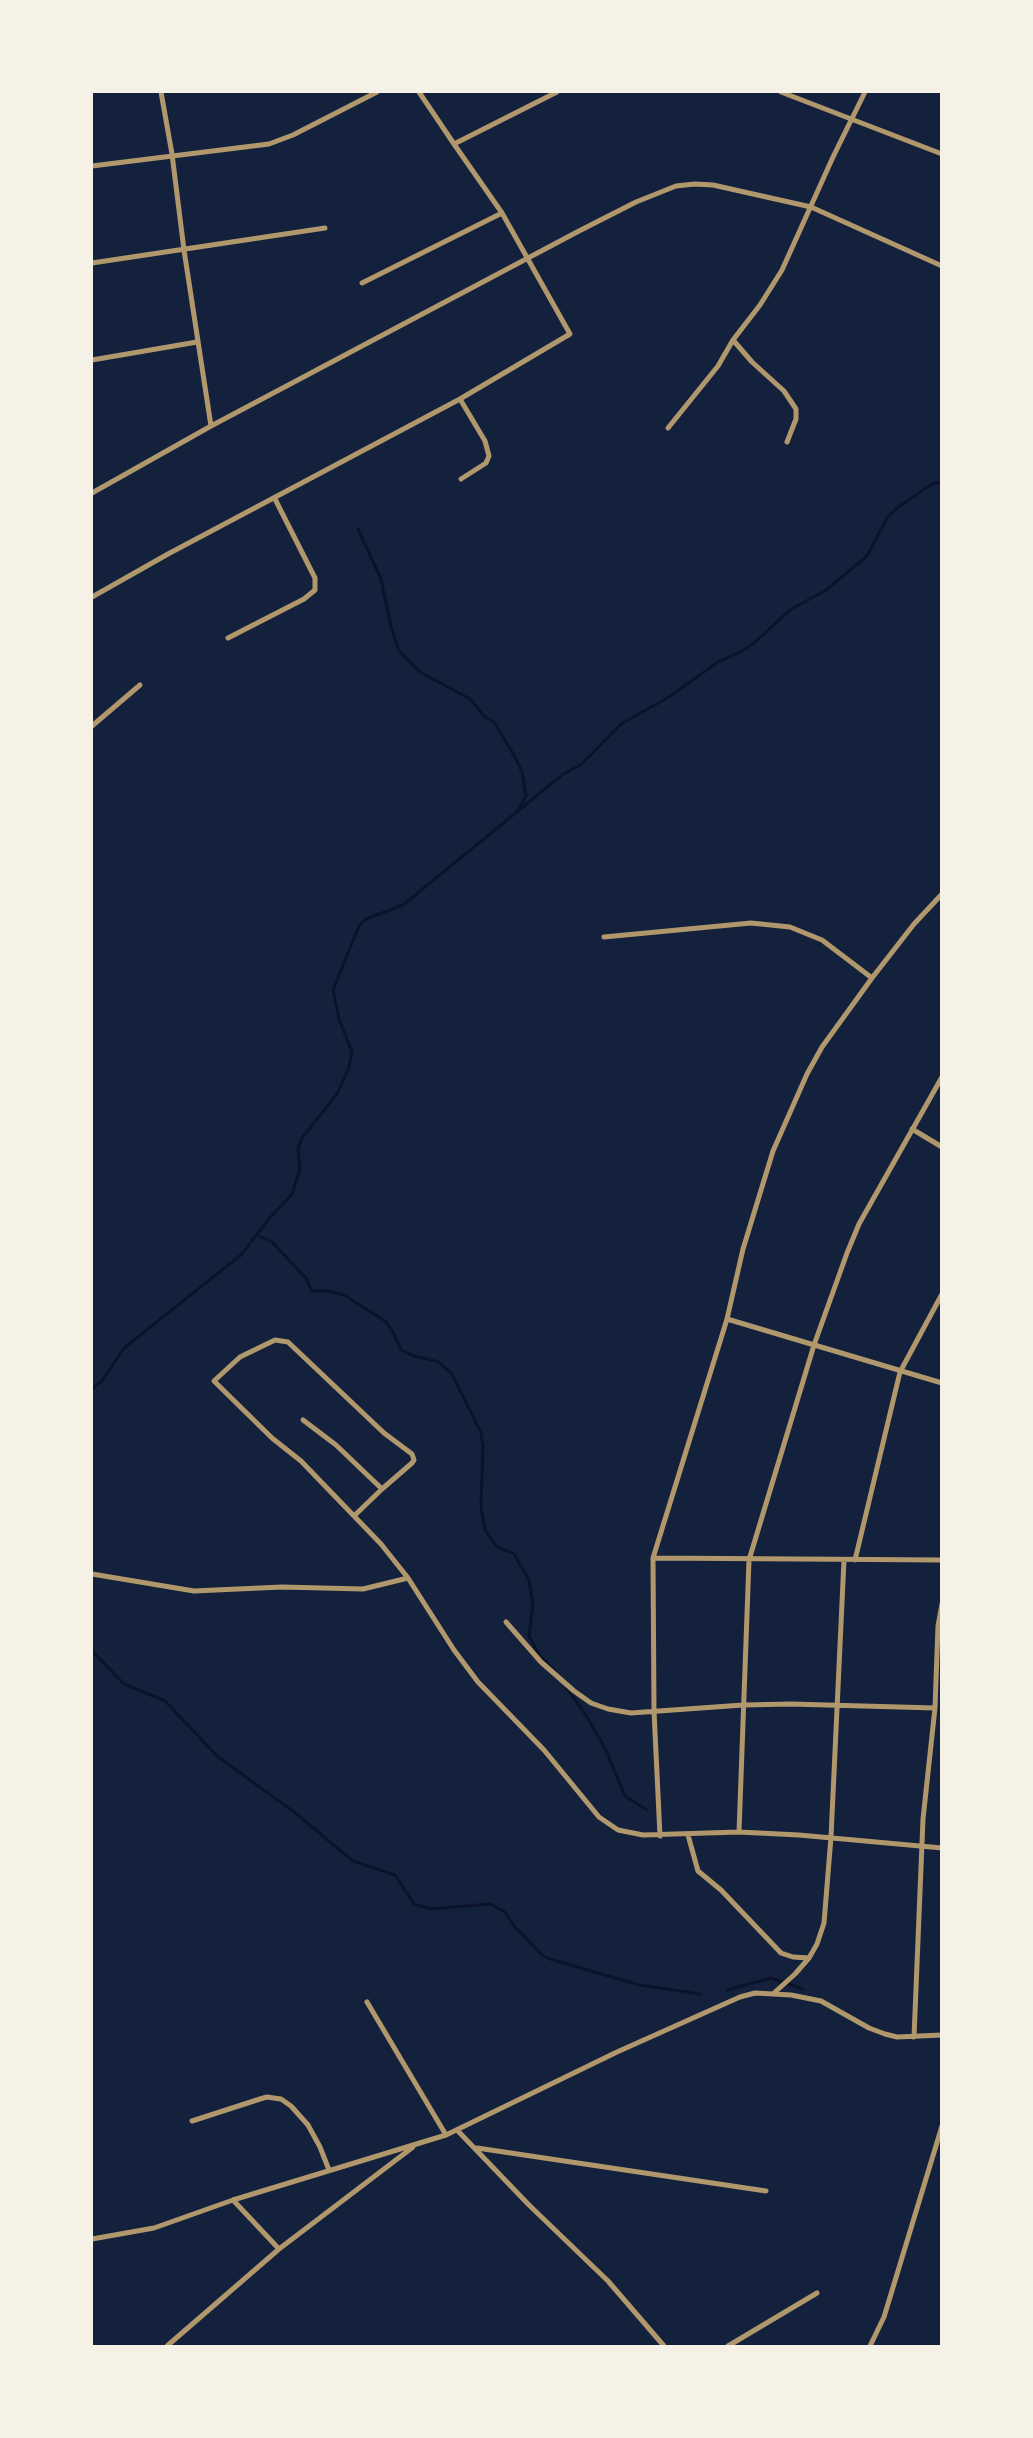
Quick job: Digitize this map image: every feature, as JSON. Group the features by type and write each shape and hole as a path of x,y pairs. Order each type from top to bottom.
{"street":[{"path":"161,92 211,426"},
{"path":"92,166 172,154 269,144 293,135 377,92"},
{"path":"92,597 168,554 460,399 570,334 502,213 419,92"},
{"path":"454,144 557,92"},
{"path":"781,92 942,154"},
{"path":"668,428 718,366 733,340 776,280 865,92"},
{"path":"92,492 211,426 527,259 636,202 676,186 695,184 731,188 811,207 942,266"},
{"path":"362,283 502,213"},
{"path":"92,263 325,228"},
{"path":"733,340 752,362 784,392 796,409 796,419 787,442"},
{"path":"92,360 197,342"},
{"path":"460,399 484,441 489,456 486,463 461,478"},
{"path":"228,638 315,590 315,578 275,499"},
{"path":"92,726 140,685"},
{"path":"660,1836 654,1711 653,1558 727,1319 743,1249 773,1150 790,1108 822,1047 872,978 941,895"},
{"path":"604,937 751,923 790,927 822,940 872,978"},
{"path":"739,1832 749,1560 814,1345 847,1253 859,1224 942,1077"},
{"path":"912,1129 942,1147"},
{"path":"855,1560 900,1372 942,1294"},
{"path":"727,1319 942,1383"},
{"path":"354,1516 412,1464 413,1457 384,1433 294,1347 275,1340 240,1357 214,1381 272,1438 301,1461 354,1516 381,1544 408,1578 454,1650 478,1682 544,1750 599,1816 618,1830 630,1834 660,1836 739,1832 831,1837 942,1848"},
{"path":"303,1420 336,1445 382,1489"},
{"path":"653,1558 942,1560"},
{"path":"774,1993 809,1958 817,1944 824,1923 831,1837 844,1560"},
{"path":"92,1574 194,1591 282,1587 363,1589 408,1578"},
{"path":"914,2037 921,1847 935,1708 938,1626 942,1604"},
{"path":"506,1622 541,1662 591,1703 609,1709 631,1713 743,1705 836,1704 935,1708"},
{"path":"688,1835 698,1871 721,1890 782,1953 793,1957 809,1958"},
{"path":"92,2239 154,2229 233,2200 446,2135 617,2052 740,1997 755,1993 774,1993 821,2001 869,2028 885,2034 914,2037 942,2036"},
{"path":"367,2002 446,2135"},
{"path":"192,2121 260,2099 273,2097 281,2099 291,2106 308,2125 329,2170"},
{"path":"870,2346 884,2317 942,2126"},
{"path":"457,2130 608,2282 664,2346"},
{"path":"167,2346 279,2249 416,2144"},
{"path":"476,2148 766,2191"},
{"path":"233,2200 279,2249"},
{"path":"728,2346 817,2294"}],"waterway":[{"path":"92,1389 102,1381 124,1348 241,1255 292,1194 300,1169 298,1148 302,1138 337,1094 349,1067 352,1052 339,1019 333,990 359,926 366,919 403,905 562,775 582,764 621,724 669,697 718,662 742,651 791,609 825,591 867,556 887,518 897,508 932,484 942,482"},
{"path":"358,529 381,579 391,627 399,651 420,672 470,699 485,717 494,722 515,757 522,772 526,796 517,811"},
{"path":"257,1235 272,1242 306,1278 312,1291 329,1291 344,1295 385,1321 401,1350 414,1356 439,1362 452,1374 481,1433 483,1446 481,1507 485,1530 496,1546 514,1554 529,1580 533,1604 529,1636 540,1656 556,1672"},
{"path":"92,1651 124,1684 165,1701 217,1756 294,1812 353,1861 395,1875 414,1904 431,1909 490,1904 505,1912 514,1926 542,1955 550,1959 639,1985 700,1994"},
{"path":"566,1687 605,1748 625,1796 647,1810"},
{"path":"727,1990 771,1978 803,1989"}]}
